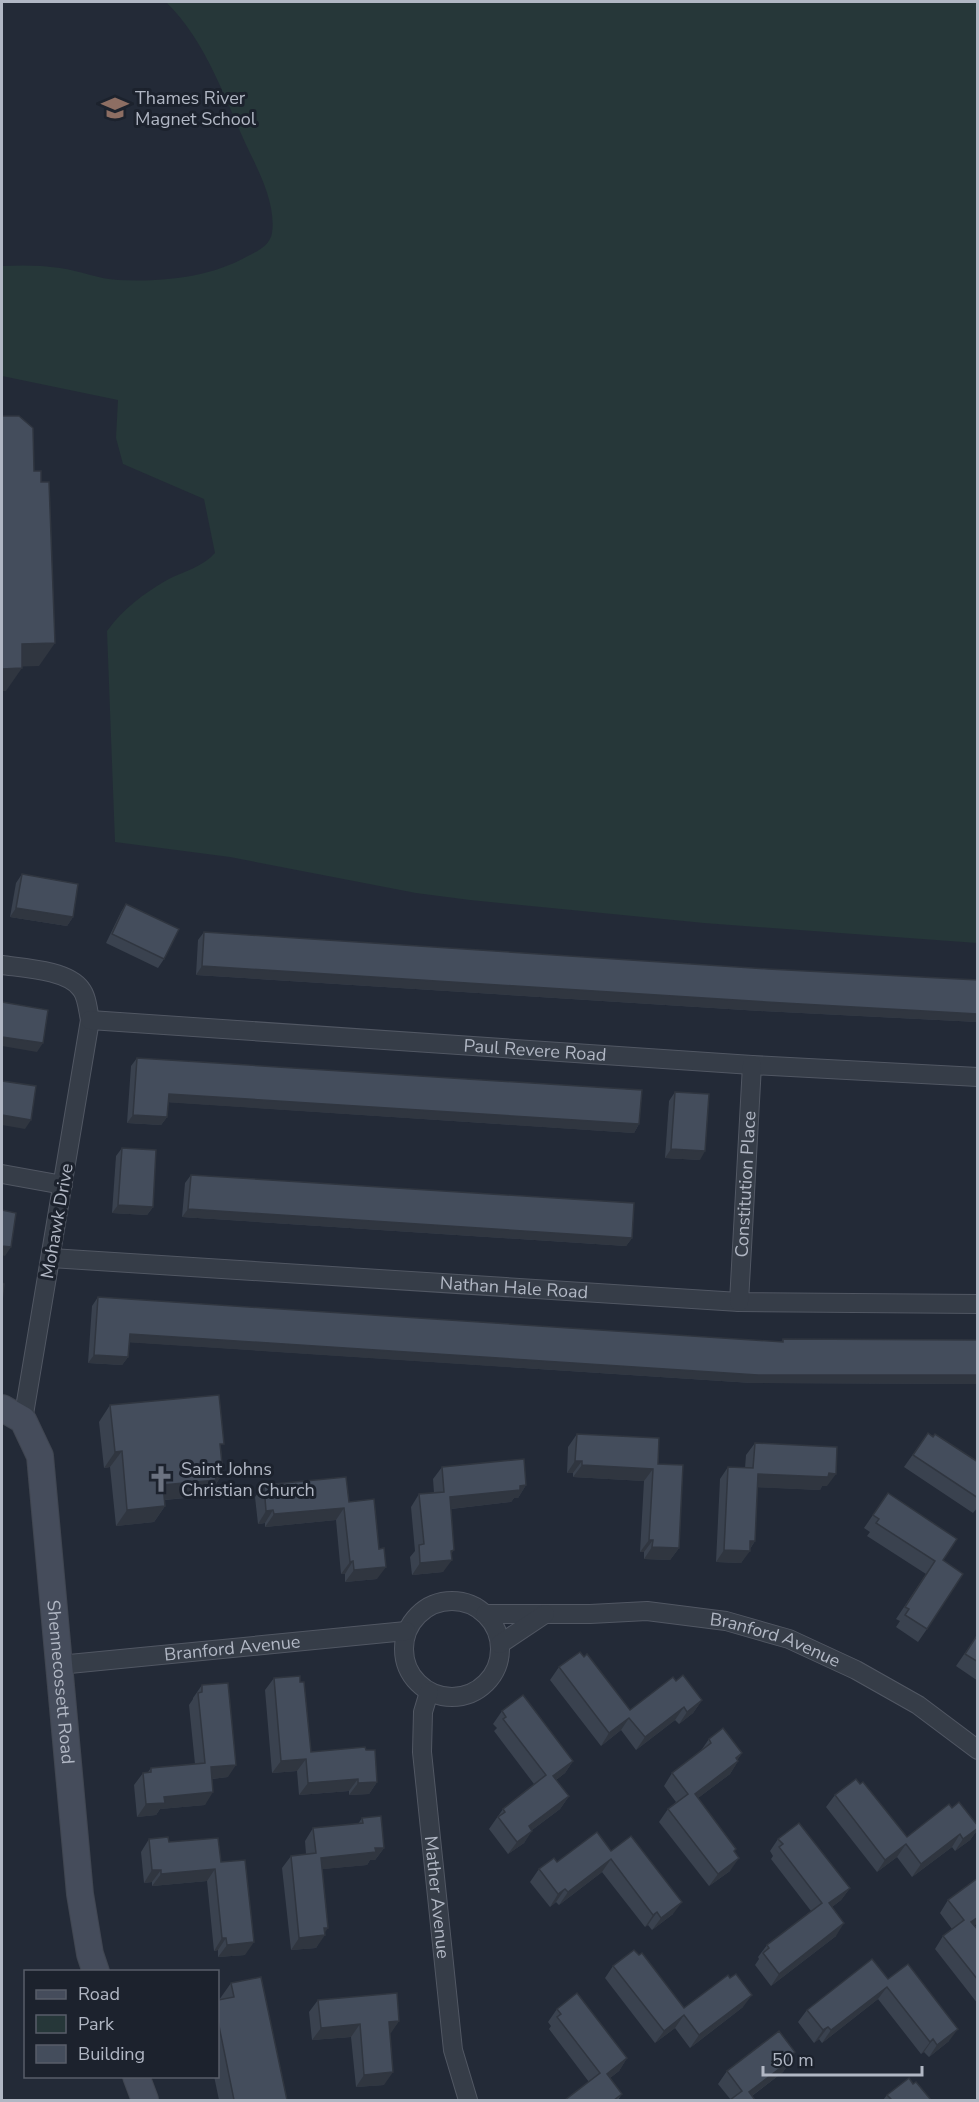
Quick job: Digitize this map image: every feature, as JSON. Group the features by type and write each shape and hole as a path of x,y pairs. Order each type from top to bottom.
{"street":[{"path":"2,964 69,979 82,989 90,1020"},
{"name":"Paul Revere Road","path":"90,1020 752,1065 978,1077"},
{"name":"Mohawk Drive","path":"12,1414 51,1258 90,1020"},
{"name":"Constitution Place","path":"740,1302 752,1065"},
{"path":"2,1174 63,1185"},
{"name":"Nathan Hale Road","path":"51,1258 740,1302 978,1304"},
{"name":"Shennecossett Road","path":"12,1414 40,1456 80,1894 90,1954 96,1970"},
{"path":"454,1601 470,1604 484,1614 492,1622 500,1644 499,1659 494,1673 484,1685 472,1693 458,1697 429,1692 416,1682 407,1668 403,1640 405,1630 423,1610 438,1603 454,1601"},
{"name":"Branford Avenue","path":"484,1614 590,1614 647,1611 726,1621 789,1639 856,1670 918,1705 978,1750"},
{"path":"500,1644 545,1614"},
{"name":"Branford Avenue","path":"59,1665 405,1630"},
{"name":"Mather Avenue","path":"429,1692 423,1712 422,1752 452,2039 468,2100"},
{"path":"137,2078 145,2100"}],"green space":[{"path":"166,2 977,2 977,943 704,923 470,900 416,893 230,857 115,842 107,631 127,608 142,596 167,580 199,565 215,553 204,499 123,464 116,438 118,400 2,376 2,266 53,267 118,280 167,279 216,270 258,251 271,238 272,212 263,180 204,53 193,35"}],"building":[{"path":"2,416 19,416 33,428 34,471 41,471 41,482 49,482 55,643 22,644 22,668 2,669"},
{"path":"22,874 78,884 73,917 16,908"},
{"path":"126,904 179,929 164,959 112,934"},
{"path":"204,932 768,969 978,980 978,1014 202,966"},
{"path":"2,1002 48,1010 43,1043 2,1037"},
{"path":"137,1058 642,1090 639,1124 169,1094 167,1117 133,1115"},
{"path":"2,1081 36,1086 31,1120 2,1115"},
{"path":"675,1092 709,1094 705,1151 671,1149"},
{"path":"122,1148 156,1150 153,1207 118,1205"},
{"path":"191,1175 634,1203 632,1238 188,1209"},
{"path":"2,1210 16,1213 11,1247 2,1246"},
{"path":"98,1297 783,1342 783,1339 978,1340 978,1375 758,1375 130,1334 128,1357 94,1355"},
{"name":"Saint Johns Christian Church","path":"219,1395 224,1444 220,1444 223,1473 215,1474 216,1480 163,1485 165,1506 127,1510 122,1451 115,1452 110,1405"},
{"path":"928,1433 933,1437 935,1434 978,1462 978,1498 913,1455"},
{"path":"577,1434 659,1438 658,1464 683,1465 679,1548 652,1547 653,1540 649,1540 653,1469 582,1465 582,1461 575,1461"},
{"path":"755,1443 837,1447 836,1474 829,1473 828,1477 758,1474 755,1541 750,1541 750,1551 724,1550 728,1467 753,1468"},
{"path":"524,1459 526,1485 520,1486 520,1490 450,1497 454,1550 451,1551 452,1560 420,1563 419,1545 424,1544 419,1494 444,1492 442,1467"},
{"path":"346,1477 349,1502 374,1499 379,1549 384,1548 386,1567 354,1570 353,1561 350,1562 344,1508 274,1514 273,1510 266,1511 264,1485"},
{"path":"888,1493 957,1539 943,1560 963,1574 927,1629 905,1615 909,1609 905,1607 935,1561 876,1523 879,1519 873,1515"},
{"path":"978,1634 978,1662 965,1654"},
{"path":"580,1652 584,1657 587,1654 630,1710 673,1677 676,1681 683,1675 702,1700 687,1712 684,1707 645,1737 629,1718 609,1733 559,1667"},
{"path":"300,1676 300,1682 304,1682 311,1752 365,1747 366,1750 375,1750 377,1782 358,1783 358,1779 308,1783 306,1759 281,1761 274,1678"},
{"path":"228,1683 236,1765 211,1767 213,1792 164,1797 165,1803 146,1804 143,1773 151,1772 151,1768 205,1763 198,1693 202,1692 202,1685"},
{"path":"523,1695 573,1761 553,1776 569,1796 529,1826 532,1831 517,1842 498,1817 505,1812 503,1809 546,1775 503,1719 506,1717 502,1711"},
{"path":"723,1728 742,1753 736,1758 738,1761 695,1794 736,1849 734,1851 739,1858 718,1874 668,1809 688,1794 672,1773 711,1743 709,1739"},
{"path":"856,1779 860,1784 863,1782 907,1837 949,1804 952,1808 959,1802 978,1828 963,1839 960,1834 921,1864 906,1844 885,1860 835,1795"},
{"path":"381,1816 384,1848 375,1848 376,1852 321,1858 328,1928 324,1928 325,1935 299,1938 291,1856 316,1853 313,1828 363,1823 362,1818"},
{"path":"799,1823 850,1888 829,1903 844,1923 779,1974 763,1953 769,1948 767,1945 822,1903 779,1847 783,1844 778,1839"},
{"path":"597,1832 611,1851 631,1836 682,1902 661,1918 657,1912 653,1915 611,1859 568,1892 565,1889 558,1894 539,1869 554,1858 557,1862"},
{"path":"168,1837 169,1842 218,1838 221,1862 245,1860 254,1942 227,1945 226,1938 222,1938 215,1869 161,1874 161,1870 152,1870 149,1839"},
{"path":"978,1878 978,1917 971,1922 978,1930 978,1980 943,1936 964,1920 948,1900"},
{"path":"634,1950 639,1955 642,1953 684,2008 728,1975 730,1978 736,1974 752,1995 699,2035 684,2015 664,2031 613,1966"},
{"path":"872,1959 888,1979 908,1964 958,2029 937,2045 933,2039 930,2042 887,1987 831,2030 828,2027 823,2030 807,2010"},
{"path":"261,1977 287,2100 234,2100 219,2026 219,2000 234,1997 231,1983"},
{"path":"397,1993 399,2021 389,2022 393,2072 364,2075 360,2024 321,2028 318,2000"},
{"path":"577,1993 627,2058 607,2074 622,2094 614,2100 565,2100 600,2073 557,2017 561,2014 557,2009"},
{"path":"779,2031 795,2052 790,2056 792,2059 749,2092 755,2100 730,2100 742,2091 727,2071"},
{"path":"909,2078 913,2084 916,2082 931,2100 892,2100 887,2095"}],"place":[{"name":"Thames River Magnet School","path":"115,108"},
{"name":"Saint Johns Christian Church","path":"161,1479"}]}
